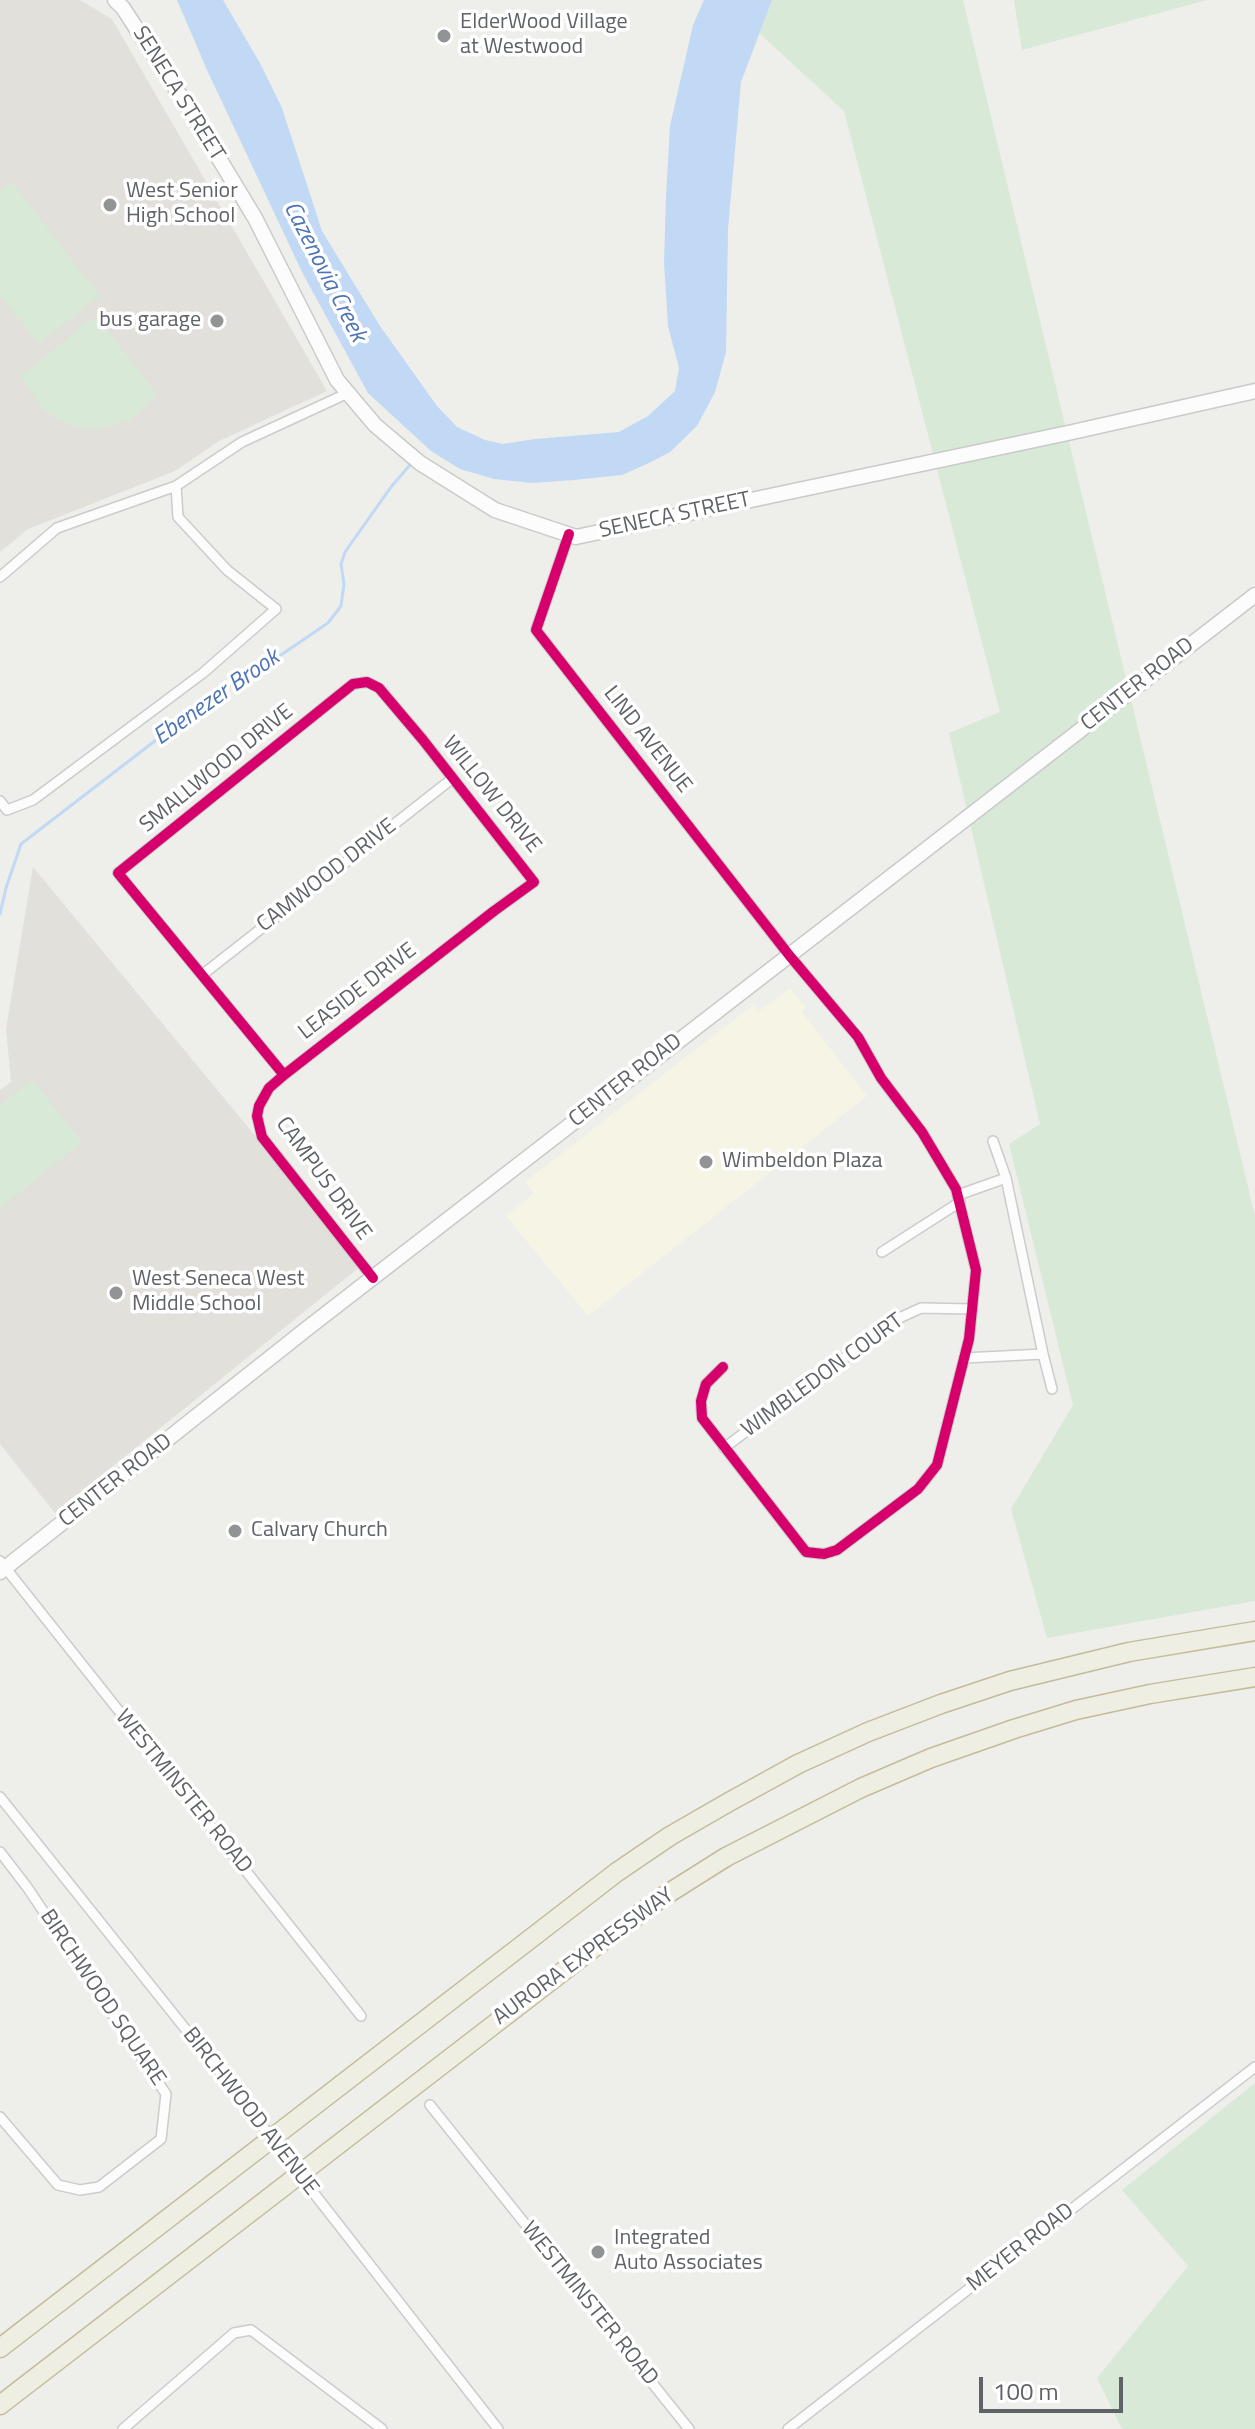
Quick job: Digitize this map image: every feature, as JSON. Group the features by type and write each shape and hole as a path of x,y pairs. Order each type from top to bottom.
{"highway":[{"name":"AURORA EXPRESSWAY","path":"0,2348 594,1889 670,1836 729,1802 798,1764 868,1732 1010,1681 1129,1652 1255,1631"},
{"name":"AURORA EXPRESSWAY","path":"0,2405 596,1946 661,1898 726,1857 861,1788 931,1758 1014,1729 1076,1710 1135,1697 1255,1677"},
{"path":"0,2416 40,2373"}],"main road":[{"name":"SENECA STREET","path":"115,0 189,109 255,218 337,380 375,425 420,463 495,510 576,537 1255,391"},
{"name":"CENTER ROAD","path":"2,1567 1168,661 1253,601"}],"street":[{"path":"0,577 57,528 176,486 242,442 348,393"},
{"path":"0,801 7,810 33,800 203,673 276,609 227,570 178,517 176,486"},
{"name":"LIND AVENUE","path":"569,534 536,630 789,955"},
{"name":"SMALLWOOD DRIVE","path":"202,975 118,873 353,684 373,684 384,695"},
{"name":"WILLOW DRIVE","path":"384,695 534,882 456,940"},
{"name":"CAMWOOD DRIVE","path":"202,975 453,778"},
{"name":"LEASIDE DRIVE","path":"284,1075 456,940"},
{"name":"WIMBLEDON COURT","path":"723,1367 706,1384 701,1401 702,1418 806,1552 824,1554 837,1550 918,1489 937,1465 964,1358 972,1309 976,1270 959,1198 922,1132 881,1078 858,1037 789,955"},
{"path":"202,975 284,1075"},
{"name":"CAMPUS DRIVE","path":"284,1075 269,1088 259,1106 257,1116 262,1137 373,1278"},
{"path":"993,1141 1006,1178 1052,1389"},
{"path":"882,1252 959,1198 1006,1178"},
{"name":"WIMBLEDON COURT","path":"724,1448 895,1320 921,1308 972,1309"},
{"path":"964,1358 1043,1354"},
{"name":"WESTMINSTER ROAD","path":"2,1567 361,2016"},
{"name":"BIRCHWOOD AVENUE","path":"0,1797 247,2106 498,2429"},
{"name":"BIRCHWOOD SQUARE","path":"0,1852 27,1887 166,2094 161,2139 99,2187 80,2190 58,2185 0,2117"},
{"name":"MEYER ROAD","path":"788,2429 1255,2067"},
{"name":"WESTMINSTER ROAD","path":"430,2105 689,2429"},
{"path":"123,2429 234,2333 251,2330 382,2429"}],"shaded area":[{"name":"West Senior High School","path":"0,0 80,0 112,19 327,391 219,441 175,471 28,529 0,552"},
{"path":"33,867 362,1265 55,1513 0,1444 0,1090 11,1082 6,1029"},
{"path":"790,988 806,1007 802,1012 867,1096 588,1316 506,1216 534,1193 525,1182 753,1005 759,1011"}],"green space":[{"path":"772,0 963,0 1255,1216 1255,1601 1047,1638 1011,1509 1073,1405 1009,1144 1040,1124 949,733 1000,712 844,111 759,33"},
{"path":"1014,0 1207,0 1022,50"},
{"path":"12,182 100,296 38,344 0,295 0,191"},
{"path":"91,319 100,321 157,394 131,420 97,429 81,428 60,421 41,408 21,376"},
{"path":"32,1079 82,1142 0,1208 0,1105"},
{"path":"1255,2083 1255,2429 1122,2429 1097,2378 1188,2266 1122,2190"}],"water":[{"name":"Cazenovia Creek","path":"177,0 223,0 282,108 322,231 380,326 437,406 457,427 485,440 503,444 619,432 648,416 675,391 679,368 668,326 664,263 666,196 670,126 693,25 704,0 772,0 741,82 728,229 726,352 715,392 697,426 670,452 622,475 574,480 532,483 494,479 460,469 431,451 368,393 303,274"}],"waterway":[{"name":"Ebenezer Brook","path":"0,914 21,844 221,690 247,678 328,623 341,606 344,584 341,564 345,552 410,465"}],"cycle path":[{"path":"569,534 536,630 789,955 858,1037 881,1078 922,1132 956,1189 976,1270 969,1339 937,1465 918,1489 837,1550 824,1554 806,1552 702,1418 701,1401 706,1384 723,1367"},
{"path":"284,1075 118,873 353,684 367,682 379,688 423,740 534,882 284,1075 269,1088 259,1106 257,1116 262,1137 373,1278"}],"place":[{"name":"ElderWood Village at Westwood","path":"444,36"},
{"name":"West Senior High School","path":"110,205"},
{"name":"bus garage","path":"217,321"},
{"name":"Wimbeldon Plaza","path":"706,1162"},
{"name":"West Seneca West Middle School","path":"116,1293"},
{"name":"Calvary Church","path":"235,1531"},
{"name":"Integrated Auto Associates","path":"598,2252"}]}
